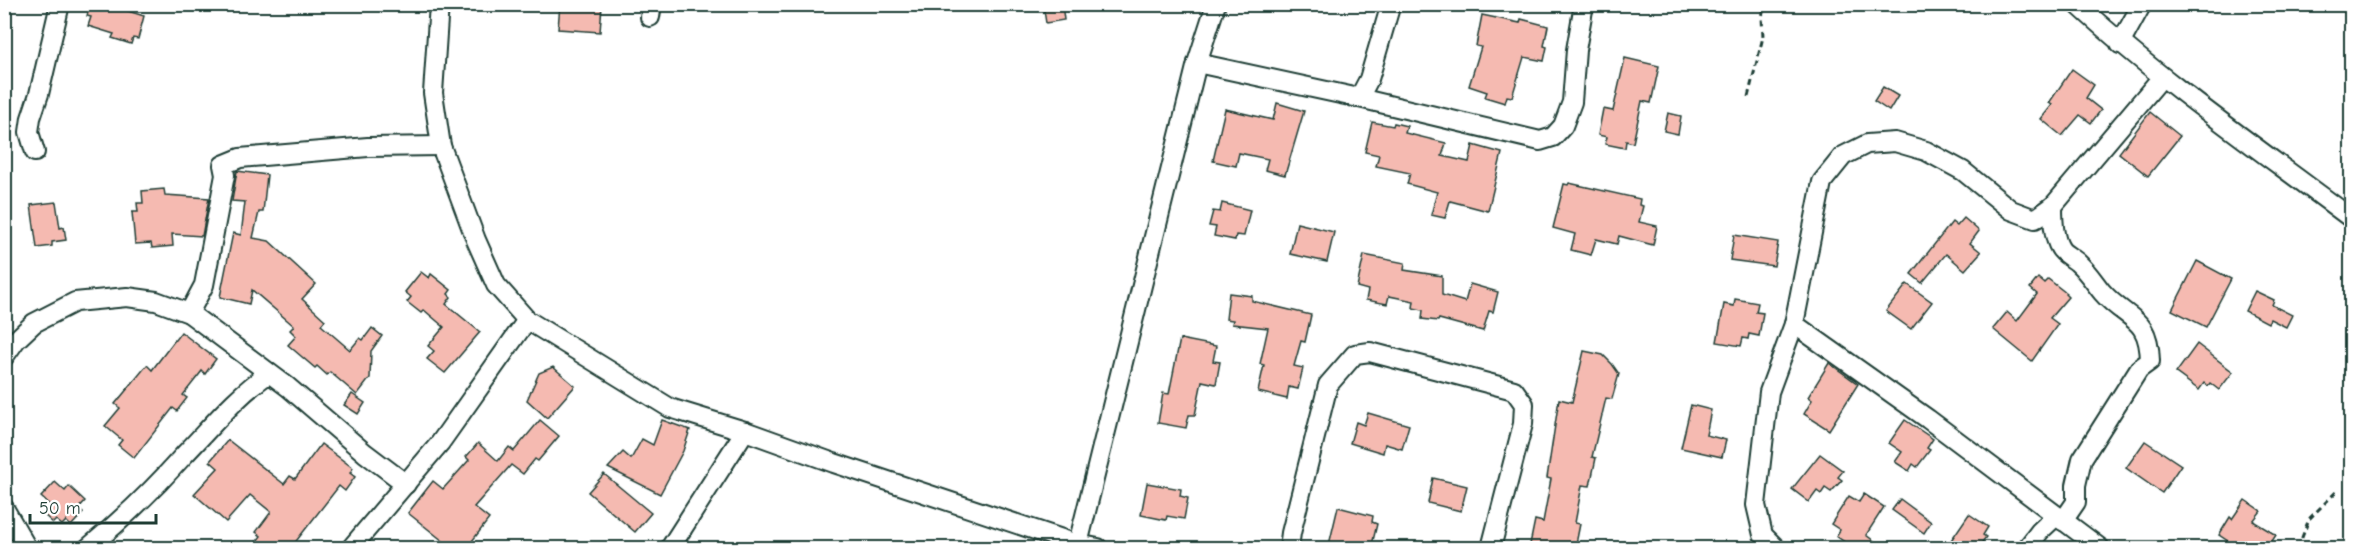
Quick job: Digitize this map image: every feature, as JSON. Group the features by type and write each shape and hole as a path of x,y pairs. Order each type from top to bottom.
{"street":[{"path":"35,152 29,132 31,118 39,94 60,4"},
{"path":"439,4 433,93 441,146 476,240 496,285 527,320 670,408 745,431 1077,546 1098,549"},
{"path":"1077,546 1197,63 1216,4"},
{"path":"1359,98 1369,80 1391,4"},
{"path":"1197,63 1540,141 1553,136 1563,126 1572,102 1576,50 1584,4"},
{"path":"2077,4 2120,44 2162,77 2352,219"},
{"path":"2120,44 2142,4"},
{"path":"1776,549 1763,535 1756,505 1769,392 1794,324 1822,182 1843,156 1867,144 1894,142 1926,151 1963,171 2011,210 2035,219 2053,206 2162,77"},
{"path":"189,313 204,285 225,175 223,165 240,158 368,147 441,146"},
{"path":"2027,549 2040,531 2060,518 2076,502 2076,485 2082,459 2139,369 2150,361 2145,331 2136,320 2103,293 2079,264 2060,248 2053,225 2053,206"},
{"path":"4,357 16,340 34,323 75,302 127,297 156,301 189,313 288,387 365,453 406,484"},
{"path":"351,549 440,443 527,320"},
{"path":"1794,324 1928,420 2100,549"},
{"path":"1289,549 1328,385 1355,354 1370,352 1514,390 1524,404 1523,424 1491,549"},
{"path":"88,549 114,527 169,472 241,394 268,374"},
{"path":"670,549 745,431"},
{"path":"4,508 27,549"}],"path":[{"path":"1748,97 1763,37 1762,17 1765,4"},
{"path":"2298,549 2309,519 2337,491"}],"building":[{"path":"90,4 127,4 125,10 144,16 138,39 133,38 131,44 112,38 114,34 88,26 91,17 87,16"},
{"path":"560,4 602,5 600,32 558,29"},
{"path":"1043,4 1062,4 1064,20 1046,23"},
{"path":"1482,15 1520,23 1521,19 1548,26 1544,61 1524,57 1512,97 1507,96 1505,103 1485,97 1487,92 1469,86 1481,47 1476,46"},
{"path":"1625,58 1659,66 1651,103 1642,101 1633,143 1626,141 1625,148 1605,144 1607,137 1598,135 1603,109 1613,111"},
{"path":"2072,69 2094,85 2086,98 2101,110 2091,123 2080,115 2062,136 2041,119 2052,105 2049,103"},
{"path":"1883,87 1898,96 1889,111 1874,101"},
{"path":"1277,103 1304,111 1285,175 1265,170 1268,159 1239,153 1236,166 1213,161 1225,109 1273,120"},
{"path":"2150,112 2180,136 2148,176 2119,153"},
{"path":"1668,113 1681,116 1678,134 1664,131"},
{"path":"1372,122 1407,126 1405,133 1446,143 1442,156 1469,162 1473,145 1502,153 1488,211 1450,201 1445,218 1431,215 1437,192 1407,184 1410,173 1376,166 1379,155 1365,152"},
{"path":"237,171 267,175 263,212 259,212 253,238 269,241 316,284 302,299 325,320 321,325 350,350 360,338 363,340 372,328 382,336 371,351 370,378 357,395 330,372 327,375 317,366 315,368 288,345 296,336 290,330 294,326 252,290 249,304 220,297 233,233 241,235 245,202 232,201"},
{"path":"1569,183 1640,199 1639,205 1643,206 1639,222 1657,226 1653,245 1619,236 1617,244 1596,239 1591,255 1571,250 1575,234 1553,228 1564,184"},
{"path":"164,189 165,195 209,198 202,236 172,234 173,246 152,248 151,243 135,244 132,212 138,212 137,203 143,203 142,191"},
{"path":"56,202 60,228 64,227 66,240 52,242 52,246 37,248 31,205"},
{"path":"1222,203 1250,210 1244,236 1236,235 1235,240 1214,236 1216,227 1209,226 1213,211 1220,212"},
{"path":"1964,218 1979,231 1970,243 1981,252 1965,270 1946,254 1922,283 1911,274 1952,222 1957,226"},
{"path":"1297,223 1334,232 1327,262 1290,254"},
{"path":"1734,235 1778,242 1774,266 1730,260"},
{"path":"1364,255 1405,263 1404,270 1442,276 1442,295 1465,302 1470,284 1498,292 1493,312 1489,311 1483,331 1439,319 1438,321 1422,319 1423,310 1413,308 1414,301 1389,296 1387,304 1366,300 1368,290 1357,287"},
{"path":"2197,261 2231,279 2206,327 2172,310"},
{"path":"421,272 429,278 431,274 451,290 448,294 451,297 446,304 480,332 445,373 427,359 434,351 428,346 444,327 424,310 421,313 407,302 411,297 405,292"},
{"path":"2038,278 2044,283 2048,279 2068,297 2050,318 2058,324 2032,361 1993,329 2007,312 2017,321 2037,294 2030,288"},
{"path":"1907,284 1932,302 1911,329 1886,311"},
{"path":"2255,291 2274,300 2272,305 2292,315 2286,327 2270,319 2268,323 2245,311"},
{"path":"1229,293 1252,296 1252,301 1311,315 1305,342 1301,341 1294,366 1303,368 1298,389 1289,387 1287,399 1258,392 1264,365 1260,364 1268,328 1232,324 1233,320 1226,319"},
{"path":"1735,299 1758,303 1756,312 1763,313 1759,336 1749,334 1748,339 1743,338 1741,346 1717,342 1724,304 1734,306"},
{"path":"181,332 216,359 205,374 202,371 183,395 187,398 177,411 173,408 134,458 118,445 122,440 105,426 120,408 115,404 147,365 152,370"},
{"path":"1180,339 1216,346 1213,361 1220,362 1216,384 1202,381 1195,415 1189,415 1186,428 1158,423 1163,393 1169,394"},
{"path":"2197,344 2233,372 2219,390 2210,383 2208,386 2204,383 2199,390 2176,373"},
{"path":"1584,351 1603,355 1619,374 1612,399 1606,398 1592,457 1596,458 1590,486 1582,485 1575,523 1580,524 1575,549 1529,549 1535,520 1543,522 1551,479 1547,478 1559,399 1572,402"},
{"path":"1829,363 1858,384 1829,430 1804,414 1812,400 1808,397"},
{"path":"553,367 575,386 547,418 527,400 539,373"},
{"path":"352,394 365,403 358,414 344,405"},
{"path":"1691,405 1711,410 1706,435 1726,440 1722,457 1681,448"},
{"path":"1368,413 1409,425 1402,449 1385,444 1383,453 1350,443 1356,422 1364,425"},
{"path":"540,420 559,436 538,461 535,459 523,474 511,465 474,507 489,519 466,549 453,549 408,513 433,481 443,489 469,460 466,457 478,443 498,461 509,447 514,451"},
{"path":"662,420 690,430 683,451 660,494 608,468 623,452 631,459 642,439 653,445"},
{"path":"1905,420 1933,439 1927,448 1930,450 1917,467 1913,464 1909,471 1895,462 1902,452 1889,443"},
{"path":"228,440 284,484 290,476 295,479 321,444 353,468 350,473 355,477 345,491 339,486 290,549 251,549 261,536 256,532 271,512 250,495 226,522 194,494 218,468 210,461"},
{"path":"2145,441 2181,465 2162,493 2126,468"},
{"path":"1820,454 1843,471 1838,477 1842,480 1831,492 1825,488 1821,494 1817,491 1809,502 1792,489"},
{"path":"604,474 651,513 635,532 588,492"},
{"path":"1433,478 1467,486 1461,511 1428,503"},
{"path":"55,482 65,491 69,486 85,501 78,509 83,513 71,526 66,521 62,525 56,520 53,523 43,514 51,506 41,497"},
{"path":"1147,483 1181,489 1180,496 1188,498 1184,519 1167,516 1166,520 1141,515"},
{"path":"1864,494 1884,507 1866,535 1885,549 1855,549 1836,536 1840,530 1831,524 1849,496 1859,502"},
{"path":"1900,499 1931,522 1924,533 1892,510"},
{"path":"2245,500 2261,511 2253,521 2276,535 2267,549 2240,549 2219,535 2230,517 2232,519"},
{"path":"1338,507 1373,516 1372,522 1377,524 1371,549 1328,549"},
{"path":"1969,514 1988,527 1983,535 1986,537 1977,549 1945,549"}]}
